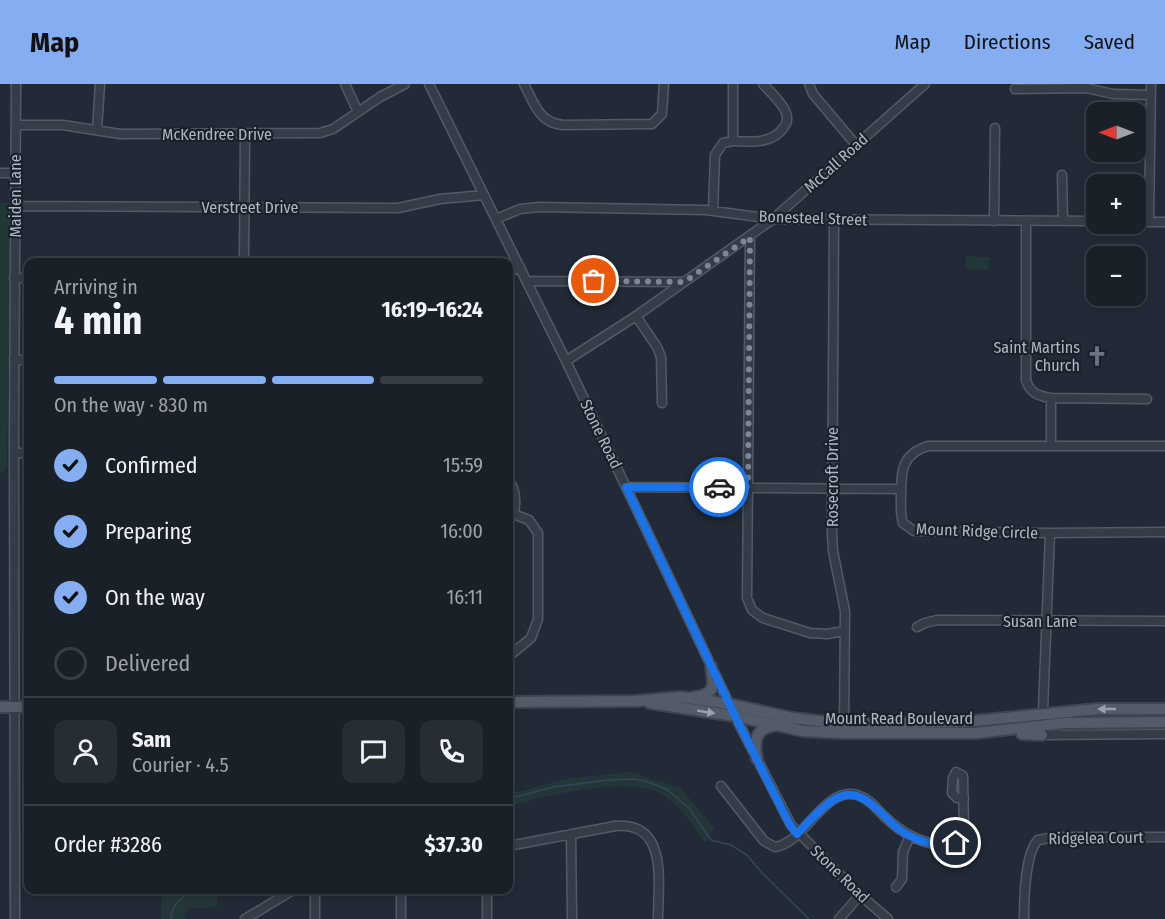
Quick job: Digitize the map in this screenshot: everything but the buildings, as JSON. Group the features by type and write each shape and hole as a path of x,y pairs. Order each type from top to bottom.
{"main road":[{"path":"688,698 706,695 712,690 711,666"},
{"name":"Mount Read Boulevard","path":"513,702 635,701 688,698 729,704 844,728 976,734 1042,730 1121,721 1165,722"},
{"name":"Mount Read Boulevard","path":"635,701 735,716 803,731 963,722 1098,709 1165,709"},
{"path":"0,707 24,706"},
{"path":"757,759 755,745 759,733 765,727 779,726"}],"street":[{"name":"Maiden Lane","path":"15,919 16,84"},
{"path":"97,130 100,84"},
{"path":"345,84 358,112"},
{"name":"McKendree Drive","path":"16,125 63,125 120,134 320,133 333,129 380,97 405,84"},
{"name":"Stone Road","path":"429,84 527,280 729,704 790,825 860,895 888,919"},
{"path":"524,84 538,113 547,121 563,125 647,125 656,122 662,114 664,84"},
{"path":"733,84 733,141"},
{"path":"713,211 717,150 723,143 766,140 786,125 785,111 763,84"},
{"path":"809,84 813,94 856,145"},
{"name":"McCall Road","path":"566,361 636,316 750,237 925,84"},
{"path":"1151,84 1149,222 1165,222"},
{"path":"1015,89 1086,88 1113,94 1151,95"},
{"path":"994,221 995,128"},
{"path":"244,258 245,135"},
{"path":"0,173 15,173"},
{"path":"1062,174 1063,221"},
{"name":"Verstreet Drive","path":"15,206 398,208 440,199 484,195"},
{"name":"Bonesteel Street","path":"496,219 520,209 539,207 713,211 773,219 1086,221"},
{"name":"Rosecroft Drive","path":"834,220 833,551 843,601 844,728"},
{"path":"1026,221 1026,380 1028,388 1041,397 1051,398 1147,399"},
{"path":"750,237 747,598 752,610 763,618 810,633 827,634 844,631"},
{"path":"513,270 520,267"},
{"path":"15,278 24,278"},
{"path":"527,280 684,282"},
{"path":"636,316 661,357 662,403"},
{"path":"14,360 24,360"},
{"path":"1051,398 1051,445"},
{"name":"Mount Ridge Circle","path":"1165,446 928,446 913,453 905,463 902,470 901,489 901,519 906,527 914,531 1165,532"},
{"path":"14,453 24,453"},
{"path":"626,487 901,489"},
{"path":"513,514 529,520 538,533 538,619 531,638 513,653"},
{"path":"1042,730 1050,533"},
{"name":"Susan Lane","path":"917,627 938,620 1165,621"},
{"name":"Mount Read Boulevard","path":"1042,730 1165,734"},
{"path":"721,786 770,846 780,846 797,834 831,802 840,796 850,794 864,798 910,836 940,845 952,844 960,841 964,833 964,798"},
{"path":"513,845 621,825 636,828 645,834 656,853 658,919"},
{"path":"571,834 572,919"},
{"path":"896,888 902,879 903,852 910,836"},
{"name":"Ridgelea Court","path":"1024,919 1031,851 1038,840 1048,837 1165,837"},
{"path":"245,919 286,894"},
{"path":"315,894 315,919"},
{"path":"401,894 401,919"},
{"path":"487,894 487,919"},
{"path":"839,919 860,895"}],"shaded area":[{"path":"0,203 11,203 7,468 2,473 0,473"},
{"path":"966,256 989,257 988,270 965,269"},
{"path":"630,772 681,788 714,828 706,844 679,808 667,798 652,790 633,787 590,788 513,805 513,792 565,779"},
{"path":"162,894 219,894 217,907 188,908 185,919 161,919"}],"waterway":[{"path":"513,798 553,787 609,780 634,779 668,790 689,808 711,840 731,845 747,855 809,919"},
{"path":"171,919 175,906 187,894"}],"way so far":[{"path":"594,281 684,282 750,237 748,487 719,487"}],"place":[{"name":"Saint Martins Church","path":"1097,356"}],"route":[{"path":"719,487 626,487 735,716 790,825 797,834 835,799 855,794 869,802 910,836 932,844 956,843"}]}
